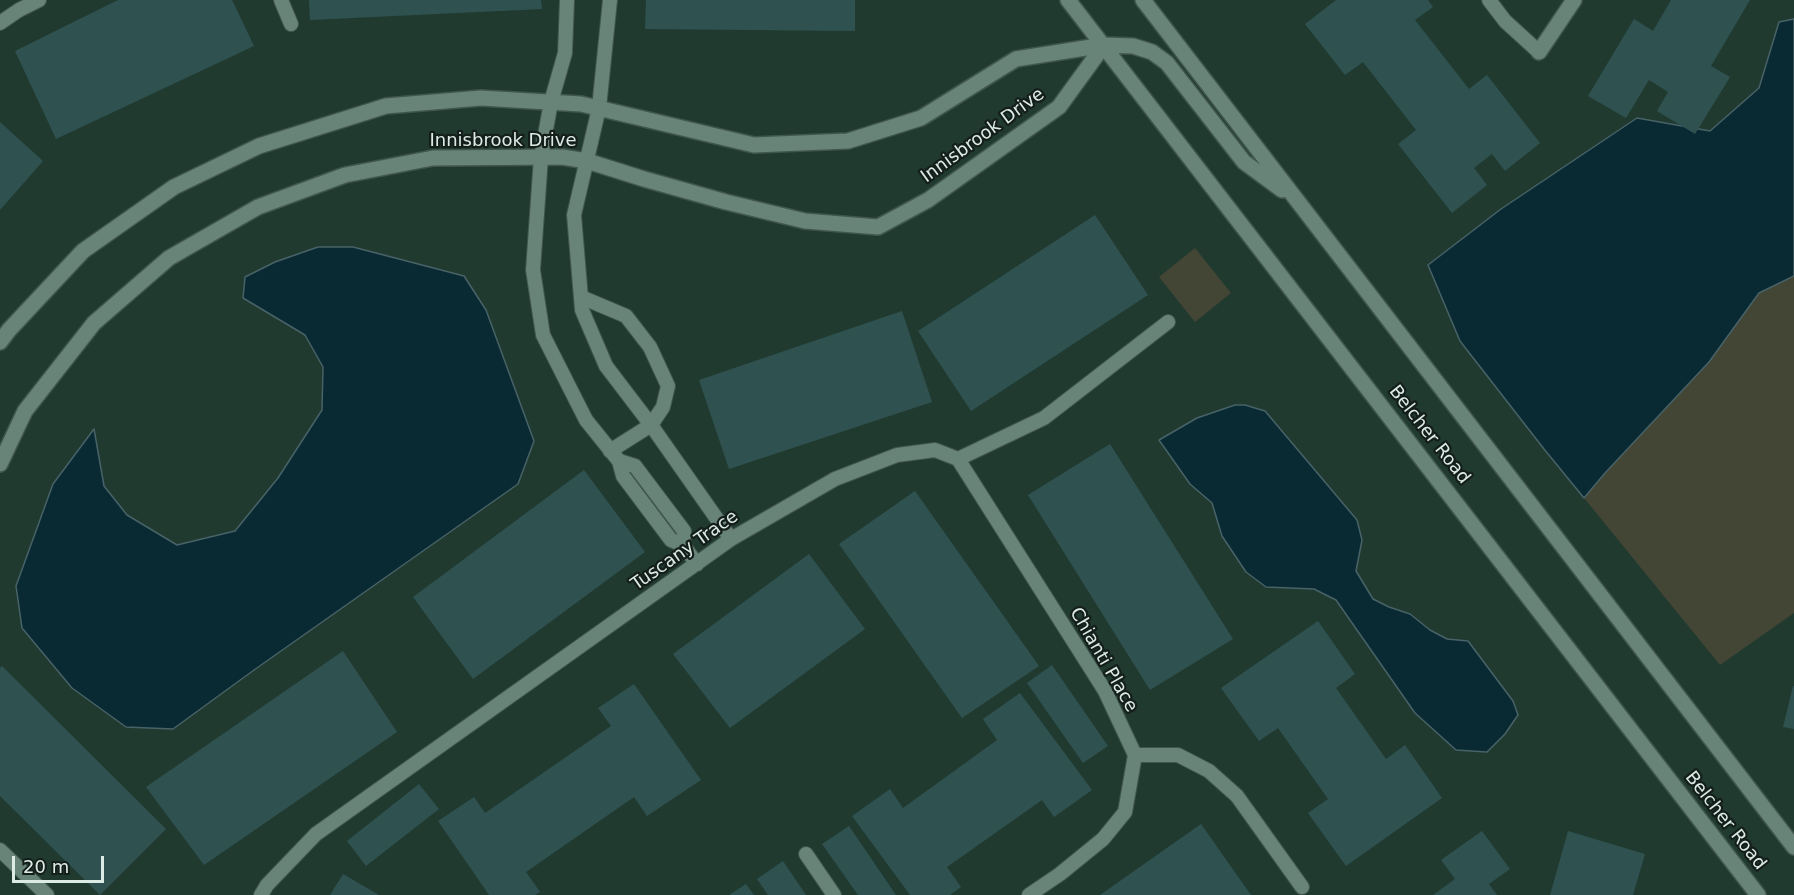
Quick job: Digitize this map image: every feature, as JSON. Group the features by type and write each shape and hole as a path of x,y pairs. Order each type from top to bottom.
{"street":[{"name":"Belcher Road","path":"1068,0 1758,895"},
{"path":"1539,52 1574,0"},
{"name":"Belcher Road","path":"1142,1 1794,847"},
{"name":"Innisbrook Drive","path":"0,342 83,251 174,187 259,146 387,106 481,98 581,104 754,145 848,141 921,118 1016,59 1104,45"},
{"name":"Innisbrook Drive","path":"0,464 25,411 94,323 169,258 258,207 345,175 433,158 562,157 587,161 726,202 805,221 878,227 928,200 1059,107 1104,45"},
{"path":"1104,45 1133,46 1152,52 1167,63 1244,162 1295,198"}],"lane":[{"path":"0,23 39,0"},
{"path":"281,0 291,24"},
{"path":"567,0 565,53 551,102 541,158 533,270 543,335 586,420 615,456 622,476 671,540 683,545 697,564"},
{"path":"610,0 600,108 574,216 582,310 606,366 651,425 731,539"},
{"path":"1489,0 1505,21 1539,52"},
{"path":"581,297 626,316 650,347 668,386 663,407 651,425 615,456"},
{"path":"958,459 1044,418 1168,322"},
{"name":"Tuscany Trace","path":"261,895 267,885 316,834 731,539 835,479 897,455 935,450 958,459"},
{"name":"Chianti Place","path":"958,459 1105,691 1135,755"},
{"path":"1029,895 1060,874 1103,839 1125,812 1135,755 1178,755 1209,771 1237,796 1302,887"},
{"path":"0,850 47,895"},
{"path":"806,854 834,895"}],"green space":[{"path":"1195,248 1231,293 1195,322 1159,277"},
{"path":"1794,276 1794,613 1720,665 1584,498 1709,362 1759,293"}],"water":[{"path":"1794,19 1794,276 1759,293 1709,362 1584,498 1460,341 1428,265 1501,209 1637,118 1710,131 1759,88 1779,22"},
{"path":"318,247 353,247 464,276 486,310 534,441 518,484 173,729 126,727 72,688 22,628 16,586 53,484 94,429 104,486 127,515 177,545 235,531 278,478 322,410 323,367 305,335 243,298 245,277 275,262"},
{"path":"1235,405 1245,405 1265,411 1357,520 1362,540 1356,571 1373,599 1410,614 1430,630 1447,639 1468,641 1513,701 1518,715 1505,734 1487,752 1456,750 1415,713 1336,600 1314,589 1266,587 1246,572 1222,536 1212,503 1190,484 1159,440 1197,418"}],"building":[{"path":"118,0 232,0 254,46 56,139 15,51"},
{"path":"309,0 541,0 542,9 310,20"},
{"path":"646,0 855,0 855,31 645,29"},
{"path":"1336,0 1428,0 1433,7 1415,20 1469,89 1487,75 1540,143 1505,171 1492,154 1474,168 1487,185 1452,213 1398,144 1416,130 1363,62 1345,75 1305,24"},
{"path":"1671,0 1750,0 1711,66 1730,77 1695,134 1657,111 1668,92 1649,80 1626,118 1588,96 1634,19 1653,31"},
{"path":"0,122 43,161 0,210"},
{"path":"1095,215 1148,295 971,411 918,331"},
{"path":"902,311 932,402 729,469 699,380"},
{"path":"1110,444 1233,639 1150,690 1028,495"},
{"path":"584,470 645,552 473,679 413,597"},
{"path":"915,491 1039,666 962,718 839,544"},
{"path":"809,554 865,629 730,728 673,654"},
{"path":"1318,621 1355,674 1336,688 1386,759 1405,745 1442,798 1346,866 1308,813 1328,799 1278,728 1259,741 1221,688"},
{"path":"343,651 397,732 204,865 146,787"},
{"path":"1052,665 1108,746 1083,763 1027,683"},
{"path":"2,666 166,829 100,895 0,796 0,668"},
{"path":"634,684 701,780 647,816 634,797 526,872 540,892 535,895 489,895 438,821 474,797 485,813 611,726 598,708"},
{"path":"1794,686 1794,729 1783,727"},
{"path":"1020,693 1092,790 1054,817 1042,800 947,867 961,887 950,895 910,895 852,816 890,789 903,808 997,740 983,719"},
{"path":"419,784 439,809 366,866 347,841"},
{"path":"1201,824 1251,895 1100,895"},
{"path":"849,826 896,895 858,895 822,844"},
{"path":"1482,831 1510,869 1489,884 1497,895 1433,895 1455,879 1441,860"},
{"path":"1568,831 1645,854 1633,895 1550,895"},
{"path":"783,861 806,895 768,895 757,879"},
{"path":"343,874 379,895 330,895"},
{"path":"746,884 754,895 729,895"}]}
